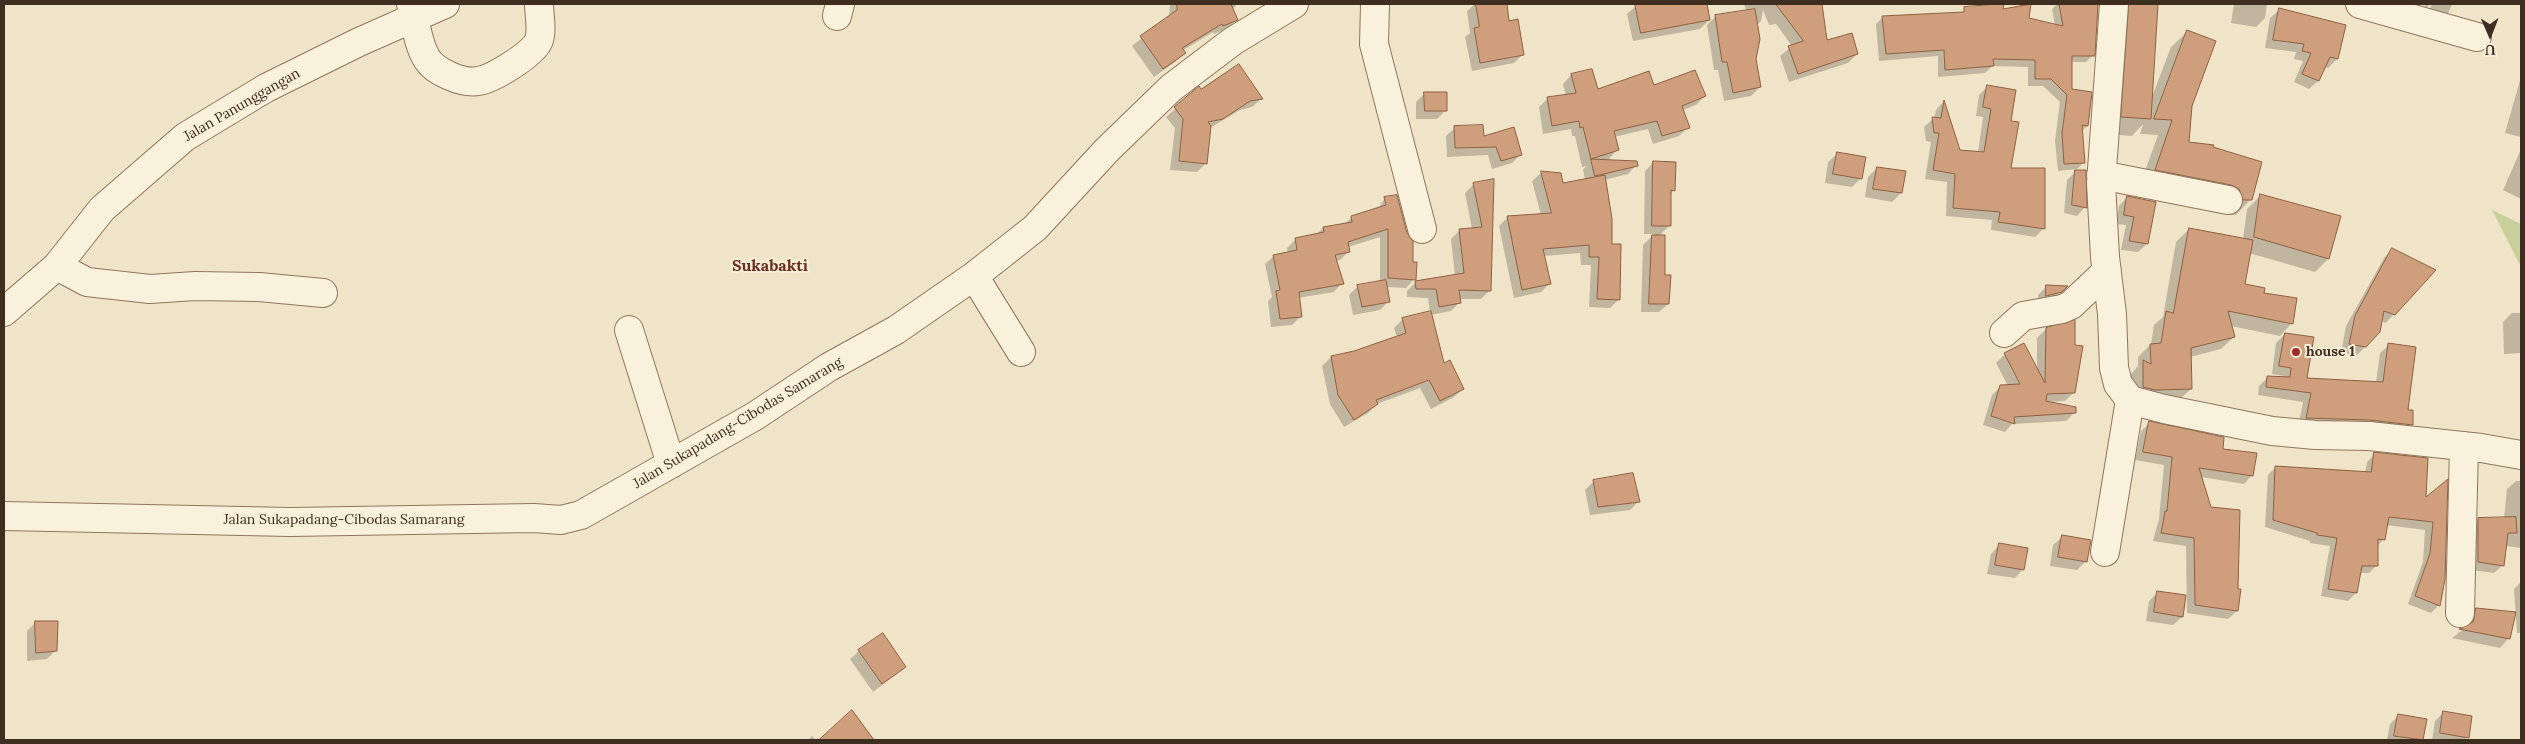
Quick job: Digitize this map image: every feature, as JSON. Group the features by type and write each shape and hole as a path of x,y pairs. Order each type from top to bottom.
{"street":[{"name":"Jalan Panunggangan","path":"4,312 57,266 102,209 184,137 266,88 413,10 445,4"},
{"path":"413,10 420,45 431,64 461,80 477,82 492,76 531,52 540,40 539,4"},
{"name":"Jalan Sukapadang-Cibodas Samarang","path":"4,516 290,522 534,518 561,520 581,515 755,416 829,367 896,330 974,276 1035,228 1107,150 1171,88 1233,41 1260,13 1294,4"},
{"path":"1376,4 1374,44 1422,229"},
{"path":"2114,4 2101,175 2107,270 2112,314 2114,368 2118,384 2130,400 2164,409 2272,431 2315,435 2369,436 2521,454"},
{"path":"2360,4 2477,37"},
{"path":"2101,175 2228,200"},
{"path":"57,266 87,282 150,289 196,286 259,287 323,293"},
{"path":"2004,333 2023,316 2062,309 2071,305 2107,270"},
{"path":"974,276 1021,352"},
{"path":"630,330 671,464"},
{"path":"2105,552 2130,400"},
{"path":"2460,613 2464,446"}],"green space":[{"path":"2492,210 2521,224 2521,267"}],"building":[{"path":"1177,4 1231,4 1238,20 1223,26 1222,24 1182,48 1186,53 1163,69 1140,36 1177,10"},
{"path":"1476,4 1507,4 1509,21 1518,19 1524,55 1480,63 1474,28 1479,27"},
{"path":"1635,4 1707,4 1710,20 1641,33"},
{"path":"1776,4 1822,4 1827,40 1852,33 1858,54 1798,74 1788,46 1803,41"},
{"path":"2004,4 2003,9 2031,4 2029,18 2063,26 2059,4 2098,4 2095,56 2072,56 2072,89 2092,92 2088,126 2082,125 2085,163 2064,164 2062,133 2067,95 2051,79 2035,79 2035,60 1993,59 1994,66 1945,70 1944,50 1886,54 1882,16 1964,12 1964,7"},
{"path":"2129,4 2158,4 2151,119 2121,117"},
{"path":"2279,8 2346,25 2338,59 2330,57 2319,81 2302,74 2311,53 2302,51 2304,44 2273,40"},
{"path":"1755,9 1760,39 1756,59 1761,87 1733,93 1727,62 1722,62 1715,15"},
{"path":"2187,30 2216,41 2192,106 2189,142 2214,145 2213,147 2262,162 2252,200 2243,200 2239,189 2231,185 2155,170 2172,120 2154,119"},
{"path":"1239,64 1263,99 1250,101 1223,119 1208,122 1211,126 1207,164 1179,161 1183,119 1174,107 1199,86 1201,89"},
{"path":"1592,69 1598,89 1649,71 1654,85 1695,70 1706,96 1682,106 1690,128 1662,136 1657,121 1614,131 1619,150 1591,159 1583,127 1580,128 1579,121 1552,126 1547,97 1576,93 1571,74"},
{"path":"1987,85 2016,90 2011,121 2019,122 2011,168 2045,168 2045,229 1998,222 2000,212 1953,208 1955,174 1933,170 1939,133 1934,133 1932,117 1941,118 1944,100 1960,150 1984,152 1991,109 1983,107"},
{"path":"1424,92 1447,92 1447,111 1425,111"},
{"path":"1483,125 1484,136 1514,127 1522,155 1501,161 1496,147 1455,148 1454,126"},
{"path":"1837,152 1866,157 1862,179 1833,174"},
{"path":"1591,159 1637,161 1638,166 1595,176"},
{"path":"1653,161 1676,162 1675,191 1671,190 1671,226 1652,226"},
{"path":"1877,167 1906,171 1902,193 1873,189"},
{"path":"2075,170 2086,170 2087,208 2072,205"},
{"path":"1541,171 1561,173 1563,183 1605,175 1612,219 1612,244 1621,244 1620,300 1597,299 1599,257 1589,257 1589,245 1543,249 1551,284 1522,290 1507,216 1551,213"},
{"path":"1494,179 1491,291 1459,290 1461,303 1439,307 1436,289 1416,289 1415,281 1464,273 1459,229 1482,227 1473,183"},
{"path":"2260,194 2341,216 2329,259 2254,237"},
{"path":"1397,195 1407,233 1413,241 1413,262 1417,262 1416,280 1388,278 1388,229 1348,242 1350,252 1335,255 1344,284 1299,292 1302,317 1280,319 1276,291 1280,290 1273,255 1297,250 1295,238 1324,232 1323,227 1352,222 1351,216 1386,205 1384,197"},
{"path":"2127,196 2156,202 2148,244 2129,241 2134,217 2124,215"},
{"path":"2189,228 2253,240 2245,284 2265,288 2264,293 2297,298 2293,324 2228,311 2235,337 2191,348 2192,389 2155,390 2143,387 2143,360 2151,364 2150,344 2161,343 2166,311 2173,313"},
{"path":"1652,235 1665,235 1665,275 1671,275 1669,304 1649,304"},
{"path":"2392,248 2436,270 2395,315 2384,311 2380,332 2366,347 2349,344 2355,316"},
{"path":"1386,280 1390,302 1362,307 1357,285"},
{"path":"2046,285 2068,286 2062,292 2046,296"},
{"path":"1431,311 1444,363 1450,360 1464,389 1440,401 1429,380 1376,400 1378,404 1354,420 1338,395 1331,356 1354,351 1406,333 1402,318"},
{"path":"2075,320 2075,345 2083,346 2075,393 2047,394 2046,401 2076,407 2076,413 2014,417 2015,424 1991,416 2000,385 2020,384 2004,353 2024,343 2045,383 2046,328"},
{"path":"2285,333 2314,337 2307,378 2383,382 2388,343 2416,347 2408,410 2413,410 2413,425 2369,420 2306,418 2311,393 2266,387 2267,376 2290,377 2291,368 2279,366"},
{"path":"2149,421 2224,437 2223,449 2257,453 2253,476 2199,468 2211,507 2240,510 2238,589 2241,589 2238,611 2195,605 2194,538 2161,533 2165,511 2167,511 2172,457 2143,452"},
{"path":"2374,452 2428,458 2426,497 2448,479 2445,579 2440,606 2415,596 2430,553 2433,522 2389,517 2385,540 2378,539 2378,566 2362,566 2357,593 2328,589 2337,538 2317,535 2317,533 2273,520 2275,466 2371,472"},
{"path":"1633,473 1640,502 1598,507 1593,480"},
{"path":"2516,517 2517,533 2508,533 2504,566 2478,562 2478,518"},
{"path":"2062,535 2091,540 2087,562 2058,557"},
{"path":"1999,543 2028,548 2024,570 1995,565"},
{"path":"2157,591 2186,595 2183,617 2154,612"},
{"path":"2476,608 2516,612 2510,639 2459,629 2473,622"},
{"path":"35,621 58,621 57,651 36,653"},
{"path":"883,633 906,667 882,684 858,650"},
{"path":"852,710 874,740 819,740"},
{"path":"2443,711 2472,716 2469,738 2440,733"},
{"path":"2398,714 2427,719 2423,740 2394,736"}],"place":[{"name":"house 1","path":"2296,352"}],"district":[{"name":"Sukabakti","path":"770,266"}]}
